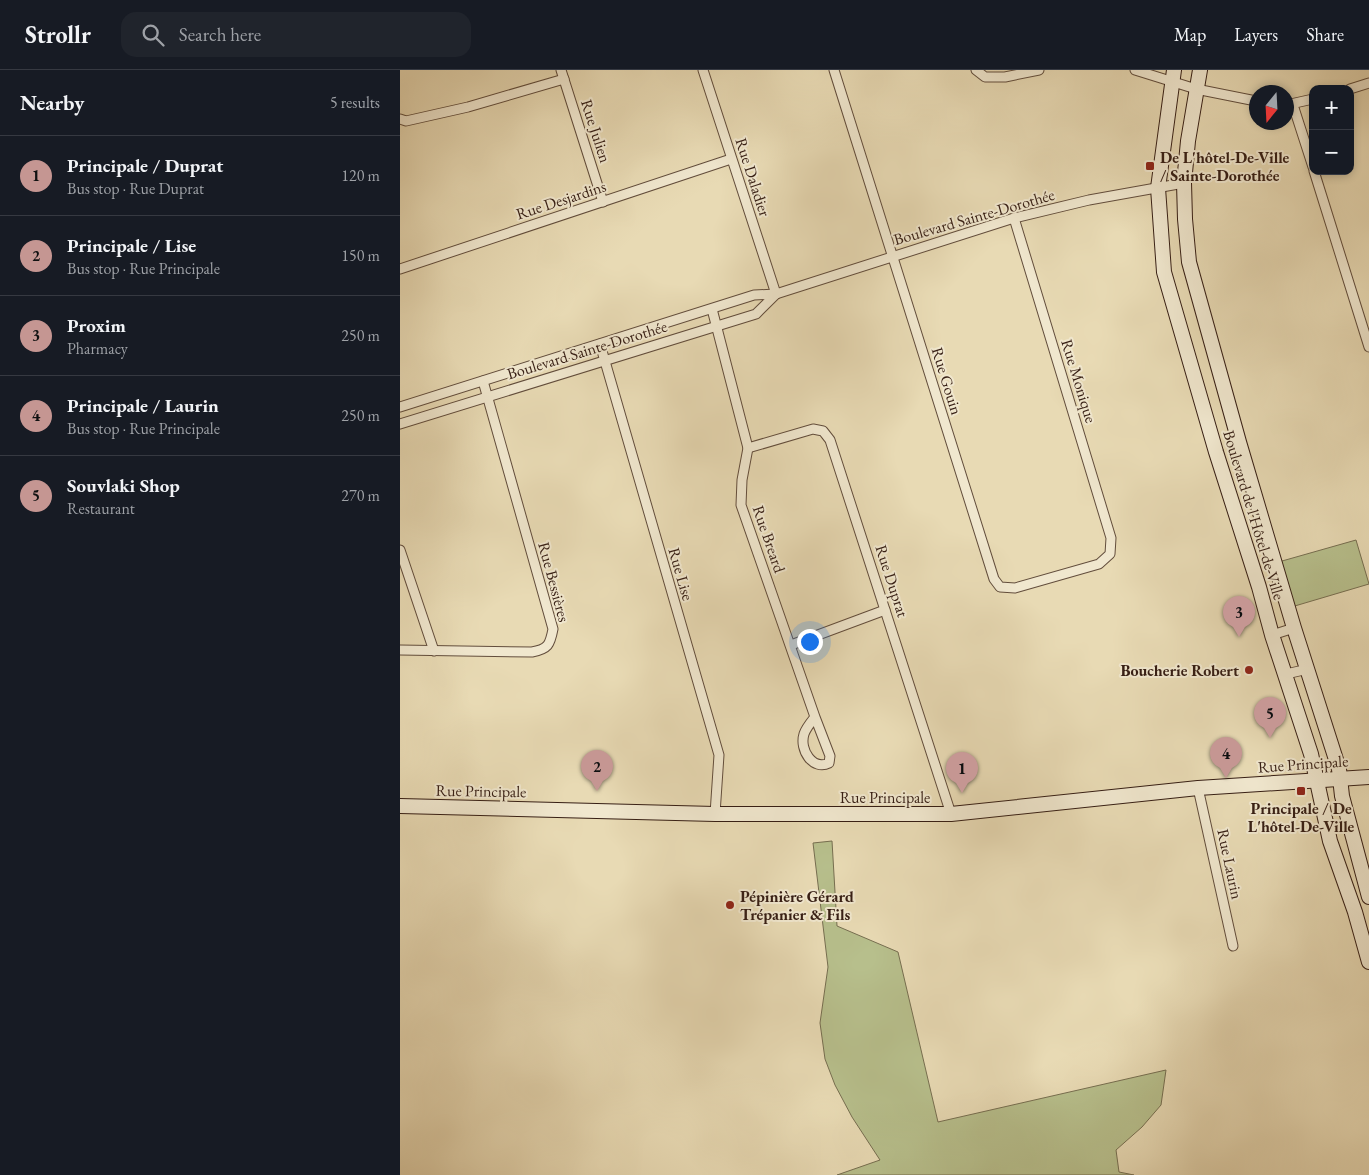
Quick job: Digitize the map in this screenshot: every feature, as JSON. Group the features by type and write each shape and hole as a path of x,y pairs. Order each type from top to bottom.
{"street":[{"name":"Rue Julien","path":"561,70 603,202"},
{"name":"Rue Daladier","path":"703,70 776,294"},
{"name":"Rue Gouin","path":"834,70 994,579 1000,587 1015,588 1099,564 1110,554"},
{"path":"976,70 985,77 1005,77 1039,70"},
{"path":"1135,70 1172,75 1196,89 1249,100"},
{"name":"Boulevard de l'Hôtel-de-Ville","path":"1200,70 1188,141 1184,183 1189,262 1239,442 1294,628 1339,769 1342,796 1369,897"},
{"name":"Boulevard de l'Hôtel-de-Ville","path":"1172,75 1158,188 1164,272 1197,388 1318,780 1330,841 1355,912 1369,962"},
{"path":"400,120 406,121 468,107 564,80"},
{"path":"1354,88 1369,83"},
{"path":"1294,104 1309,100"},
{"path":"1294,116 1309,156"},
{"name":"Rue Desjardins","path":"400,270 731,159"},
{"path":"1315,175 1369,347"},
{"name":"Boulevard Sainte-Dorothée","path":"400,407 754,295 776,294 1014,218 1089,200 1184,183"},
{"name":"Rue Monique","path":"1014,218 1111,538 1110,554"},
{"name":"Boulevard Sainte-Dorothée","path":"400,424 756,314 776,294"},
{"name":"Rue Breard","path":"712,308 748,448 742,480 741,505 830,756 829,763 824,766 815,765 808,757 803,743 804,734 815,717"},
{"name":"Rue Lise","path":"600,344 719,755 715,814"},
{"name":"Rue Bessières","path":"400,650 532,652 542,650 551,643 553,629 483,381"},
{"name":"Rue Duprat","path":"748,448 813,429 823,431 830,440 951,814"},
{"path":"400,550 434,651"},
{"path":"791,645 885,610"},
{"path":"1272,635 1294,628"},
{"path":"1286,674 1308,670"},
{"name":"Rue Principale","path":"400,806 715,814 951,814 1198,788 1369,778"},
{"name":"Rue Laurin","path":"1198,788 1233,946"}],"green space":[{"path":"1356,540 1369,584 1288,608 1275,563"},
{"path":"832,841 837,926 898,952 938,1122 1166,1070 1161,1105 1142,1127 1116,1150 1119,1172 1134,1175 837,1175 880,1160 852,1117 835,1085 825,1059 820,1023 828,967 813,843"}],"place":[{"name":"De L'hôtel-De-Ville / Sainte-Dorothée","path":"1150,166"},
{"name":"Proxim","path":"1239,637"},
{"name":"Boucherie Robert","path":"1249,670"},
{"name":"Souvlaki Shop","path":"1270,738"},
{"name":"Principale / Laurin","path":"1226,778"},
{"name":"Principale / Lise","path":"597,791"},
{"name":"Principale / De L'hôtel-De-Ville","path":"1301,791"},
{"name":"Principale / Duprat","path":"962,793"},
{"name":"Pépinière Gérard Trépanier & Fils","path":"730,905"}]}
